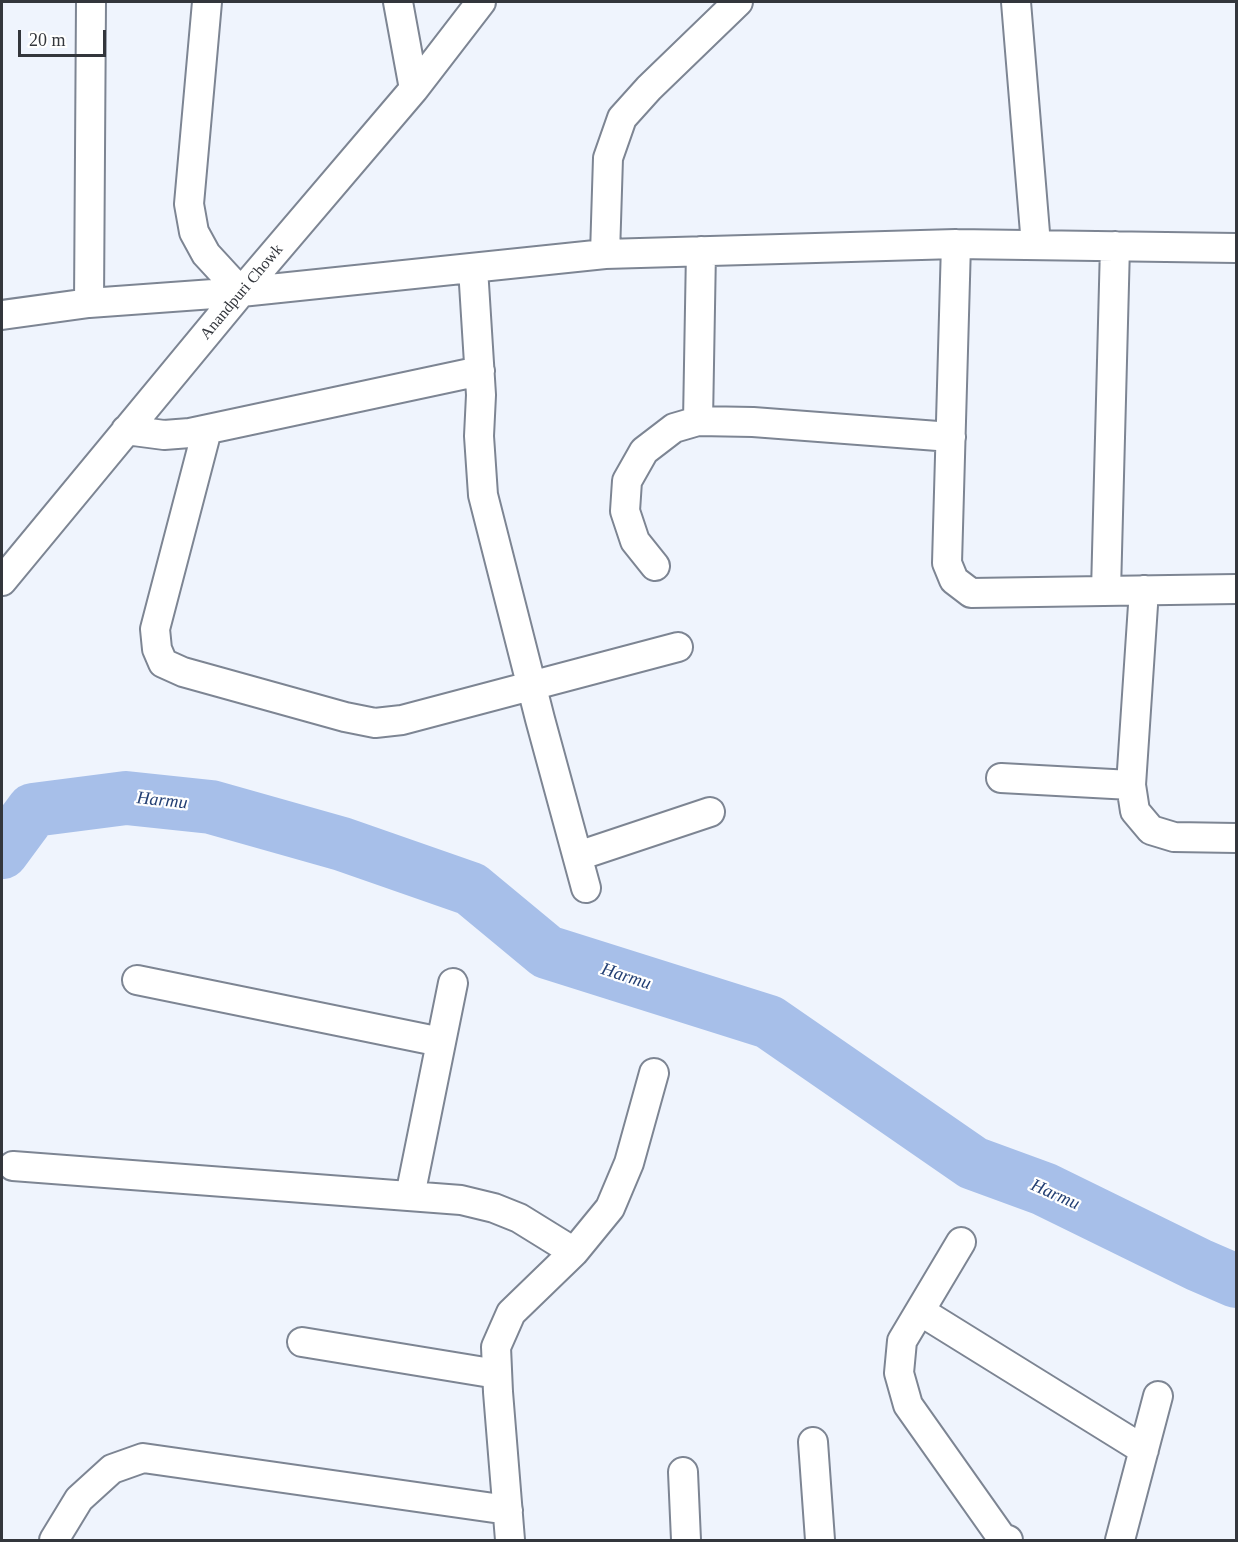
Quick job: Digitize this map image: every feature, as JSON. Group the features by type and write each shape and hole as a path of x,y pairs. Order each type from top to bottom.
{"street":[{"path":"89,303 91,2"},
{"path":"207,2 189,204 194,232 206,254 241,292"},
{"path":"399,2 414,89"},
{"name":"Anandpuri Chowk","path":"2,581 241,292 414,89 481,2"},
{"path":"605,254 608,158 622,118 649,88 738,2"},
{"path":"1016,2 1035,245"},
{"path":"2,315 89,303 241,292 605,254 956,244 1236,248"},
{"path":"956,244 947,563 954,580 971,593 1236,589"},
{"path":"1106,591 1115,246"},
{"path":"698,421 701,251"},
{"path":"473,268 480,371 479,436 483,495 586,888"},
{"path":"126,430 164,435 207,430 480,371"},
{"path":"655,566 635,541 625,511 627,481 644,451 674,428 698,421 753,422 951,437"},
{"path":"207,430 155,629 157,649 163,663 183,672 345,717 375,723 402,720 678,647"},
{"path":"1144,590 1131,785 1135,811 1151,830 1174,837 1236,838"},
{"path":"1001,778 1131,785"},
{"path":"578,856 710,812"},
{"path":"137,980 441,1042"},
{"path":"410,1196 453,983"},
{"path":"510,1540 496,1347 511,1313 574,1252 610,1208 629,1163 654,1073"},
{"path":"13,1166 461,1200 494,1208 519,1218 574,1252"},
{"path":"961,1242 902,1341 899,1373 908,1405 1004,1540"},
{"path":"920,1311 1144,1450"},
{"path":"302,1342 497,1374"},
{"path":"1120,1540 1158,1396"},
{"path":"813,1442 820,1540"},
{"path":"54,1540 79,1499 112,1469 142,1458 508,1510"},
{"path":"683,1472 686,1540"}],"waterway":[{"name":"Harmu","path":"2,852 33,810 126,798 211,807 342,844 471,889 547,952 769,1022 973,1163 1044,1189 1236,1281"}]}
